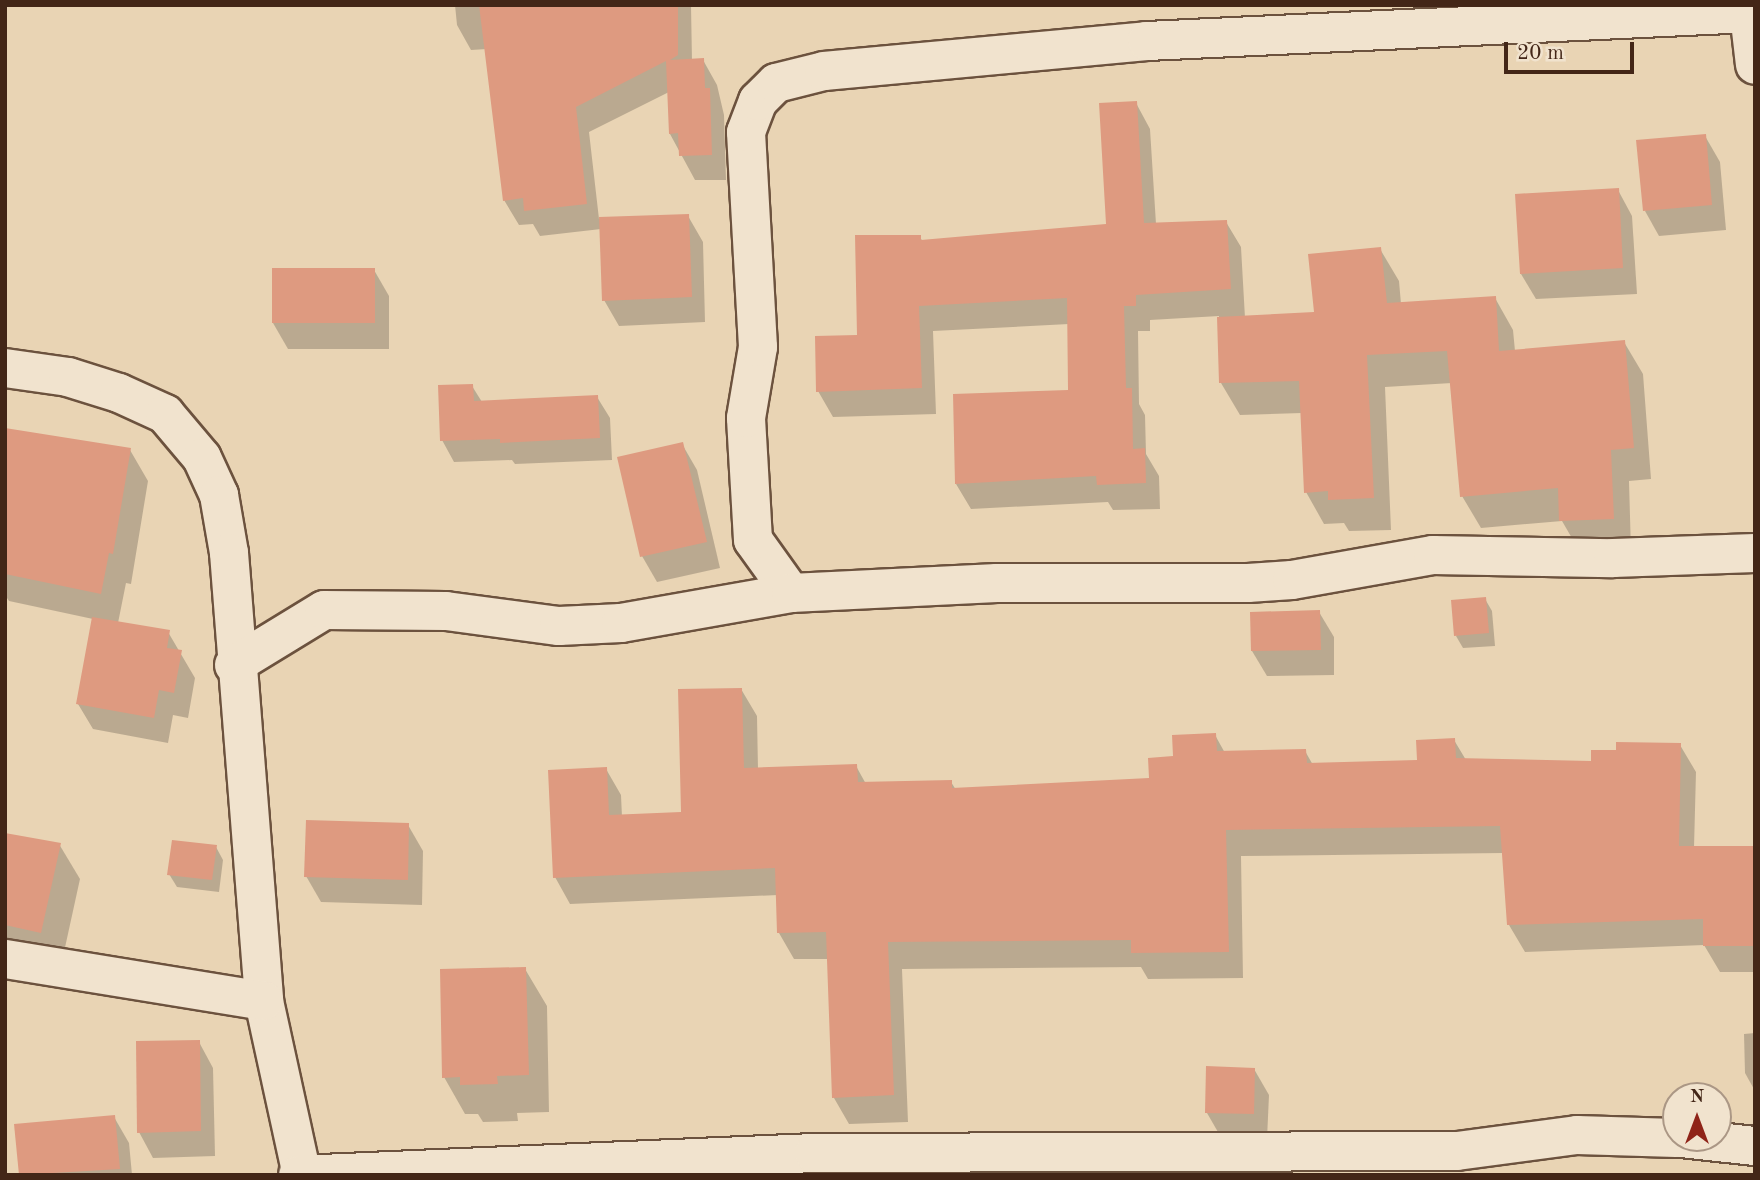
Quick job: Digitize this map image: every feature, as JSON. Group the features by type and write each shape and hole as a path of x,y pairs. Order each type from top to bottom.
{"street":[{"path":"791,593 753,540 747,418 758,347 746,132 758,101 776,83 824,71 935,59 1479,14 1604,23 1752,12 1755,65"},
{"path":"5,368 68,377 119,393 164,414 202,458 219,495 227,541 234,666 264,1001 300,1173 814,1153 1288,1164 1457,1151 1577,1135 1662,1138"},
{"path":"234,666 324,611 446,611 559,626 621,623 791,593 997,583 1248,583 1292,580 1433,555 1613,558 1755,553"},
{"path":"5,960 264,1001"},
{"path":"1732,1144 1755,1146"}],"building":[{"path":"479,5 678,5 678,55 670,60 704,58 705,88 710,88 712,155 679,156 678,133 669,134 666,61 576,107 587,204 524,211 523,198 503,201"},
{"path":"1137,101 1144,223 1227,220 1231,289 1136,295 1136,306 1124,306 1126,388 1132,388 1133,449 1145,448 1146,483 1097,485 1096,476 955,484 953,394 1068,390 1067,298 919,306 922,388 816,392 815,336 857,335 855,235 921,235 921,240 1106,224 1099,103"},
{"path":"1706,134 1712,205 1643,211 1636,140"},
{"path":"1619,188 1623,268 1520,274 1515,194"},
{"path":"689,214 692,297 602,301 599,217"},
{"path":"1381,247 1387,303 1496,296 1499,351 1625,340 1634,448 1611,450 1614,519 1559,521 1558,488 1460,497 1447,351 1367,355 1374,498 1328,500 1328,491 1304,493 1299,381 1219,383 1217,317 1314,312 1308,254"},
{"path":"272,268 375,268 375,323 272,323"},
{"path":"473,384 474,401 598,395 600,438 500,443 500,439 440,441 438,385"},
{"path":"5,428 131,448 113,554 109,553 101,594 5,574"},
{"path":"683,442 707,542 640,557 617,457"},
{"path":"1486,597 1489,633 1454,636 1451,600"},
{"path":"1320,610 1321,650 1251,651 1250,612"},
{"path":"92,617 170,630 167,648 182,650 174,693 159,690 154,718 76,704"},
{"path":"742,688 744,768 857,764 858,782 952,780 952,788 1149,778 1148,758 1173,756 1172,735 1216,733 1217,751 1306,749 1307,763 1417,760 1416,740 1455,738 1456,758 1591,761 1591,750 1616,750 1616,742 1681,743 1679,846 1755,846 1755,946 1703,946 1703,919 1507,925 1500,826 1226,830 1229,952 1131,953 1131,940 888,942 894,1095 832,1098 826,932 777,933 775,868 553,878 548,770 607,767 609,815 681,812 678,689"},
{"path":"306,820 409,823 408,880 304,877"},
{"path":"5,833 61,843 41,933 5,925"},
{"path":"172,840 217,845 212,880 167,875"},
{"path":"526,967 529,1075 497,1076 498,1084 460,1085 460,1077 442,1078 440,969"},
{"path":"200,1040 201,1131 137,1133 136,1041"},
{"path":"1206,1066 1255,1068 1254,1114 1205,1113"},
{"path":"115,1115 120,1169 19,1175 14,1124"}]}
